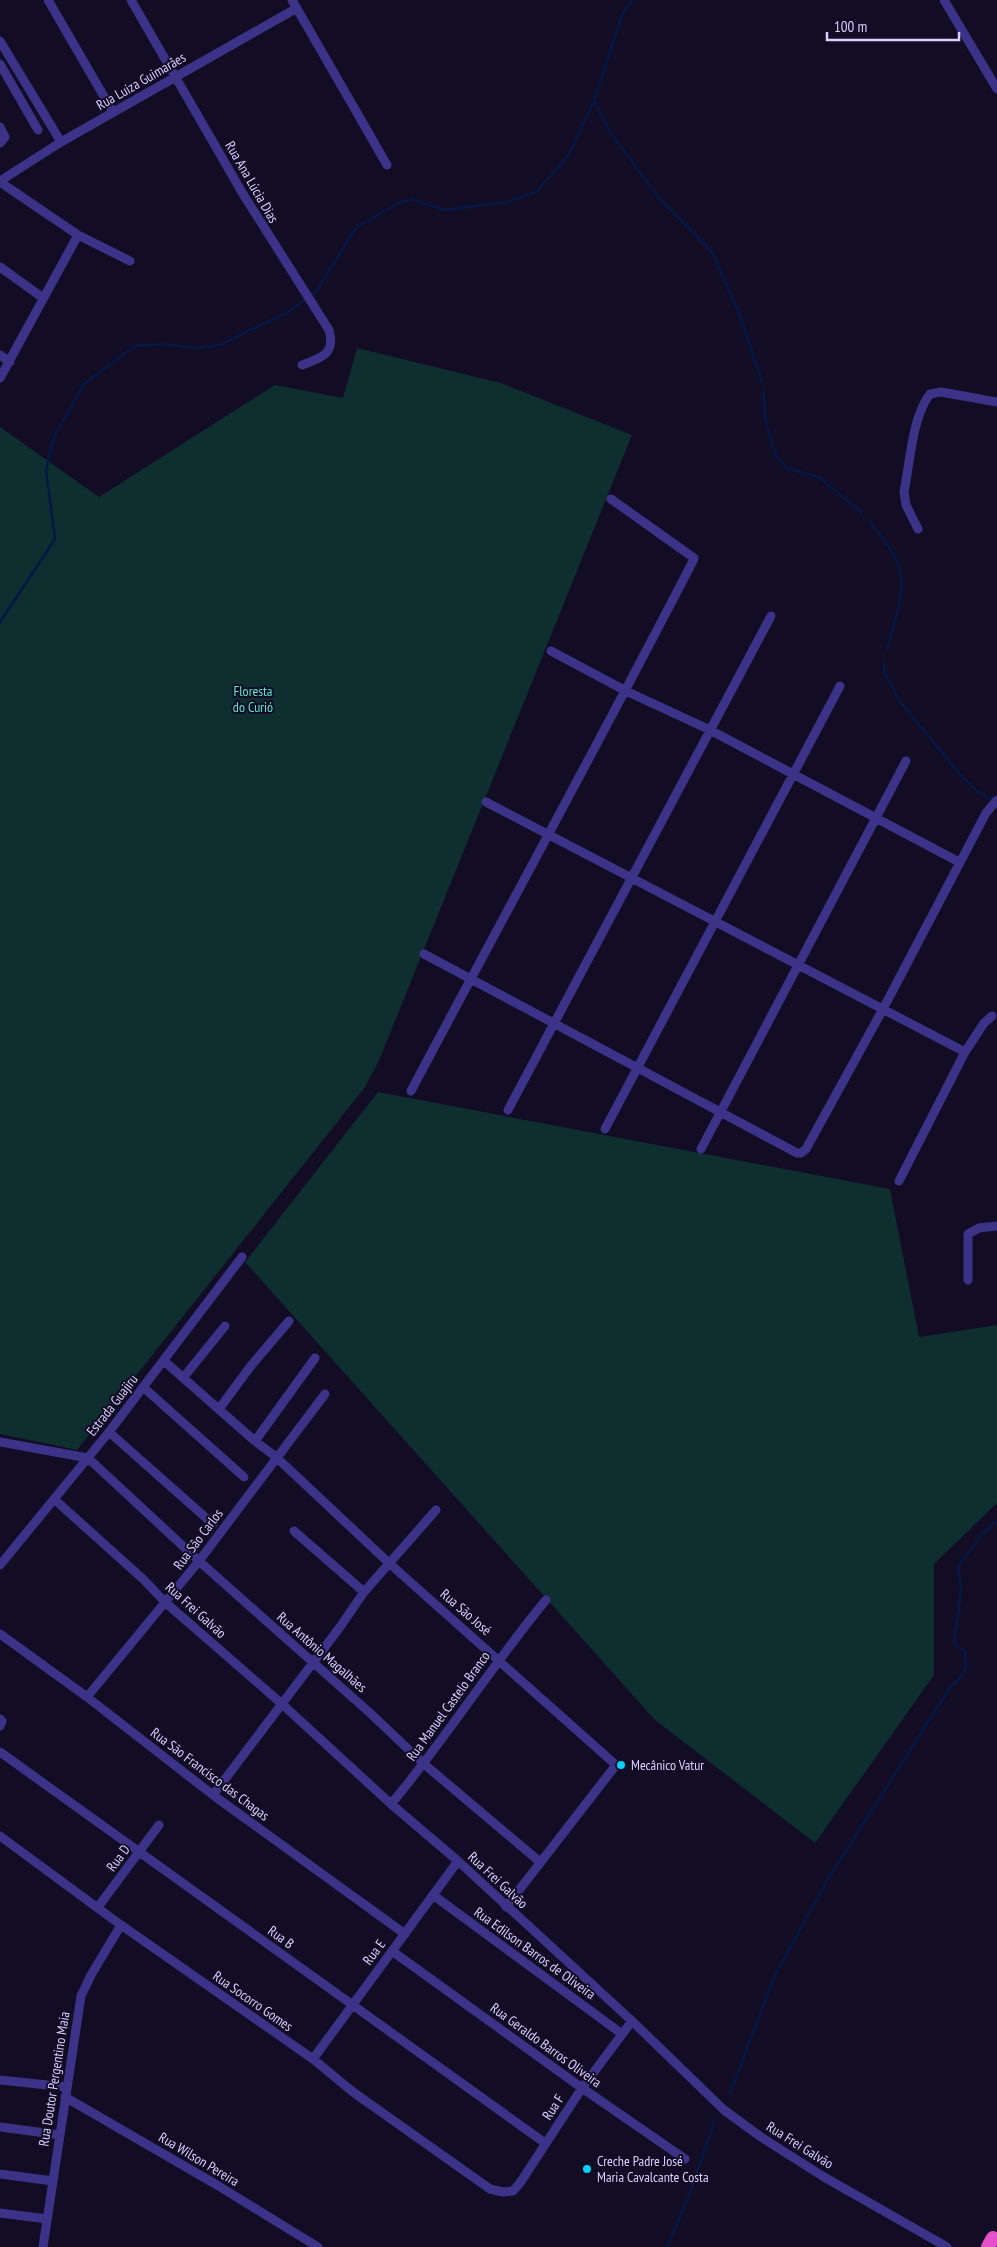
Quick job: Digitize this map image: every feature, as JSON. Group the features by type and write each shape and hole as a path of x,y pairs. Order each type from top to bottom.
{"highway":[{"path":"988,2247 994,2238 993,2247"}],"street":[{"path":"48,0 114,112"},
{"name":"Rua Ana Lúcia Dias","path":"131,0 267,234 329,330 331,344 326,354 302,364"},
{"path":"292,0 387,165"},
{"path":"944,0 997,90"},
{"name":"Rua Luiza Guimarães","path":"0,182 61,142 297,8"},
{"path":"0,41 61,142"},
{"path":"11,59 0,65 38,130"},
{"path":"0,127 5,137 0,143"},
{"path":"0,182 78,235 130,261"},
{"path":"0,378 78,235"},
{"path":"0,267 44,298"},
{"path":"0,355 10,362"},
{"path":"918,529 904,498 920,412 927,398 930,394 942,392 997,402"},
{"path":"411,1091 547,834 626,691 694,558 611,499"},
{"path":"508,1110 771,616"},
{"path":"551,651 626,691 710,730 959,862"},
{"path":"605,1129 840,686"},
{"path":"701,1149 906,761"},
{"path":"424,954 797,1153 803,1152 883,1009 986,813 997,800"},
{"path":"486,802 965,1052"},
{"path":"899,1181 965,1052 984,1023 992,1016"},
{"path":"968,1280 968,1234 979,1228 997,1226"},
{"name":"Estrada Guajiru","path":"0,1565 109,1432 242,1257"},
{"path":"219,1409 250,1367 289,1321"},
{"path":"183,1378 225,1326"},
{"path":"254,1441 315,1358"},
{"name":"Rua São José","path":"164,1361 254,1441 276,1457 390,1564 616,1765 506,1907"},
{"path":"143,1387 244,1477"},
{"name":"Rua São Carlos","path":"87,1697 199,1561 325,1394"},
{"path":"109,1432 213,1524"},
{"path":"0,1442 88,1458"},
{"name":"Rua Antônio Magalhães","path":"88,1458 424,1764 540,1862"},
{"name":"Rua Frei Galvão","path":"54,1499 143,1579 166,1603 282,1704 391,1804 458,1861 632,2021 724,2110 761,2138 824,2177 947,2247"},
{"path":"213,1795 340,1627 364,1592 436,1510"},
{"path":"294,1531 364,1592"},
{"name":"Rua Manuel Castelo Branco","path":"391,1804 424,1764 499,1659 546,1600"},
{"name":"Rua São Francisco das Chagas","path":"0,1634 87,1697 213,1795 405,1934"},
{"path":"0,1718 2,1721 0,1726"},
{"name":"Rua B","path":"0,1752 545,2143"},
{"name":"Rua D","path":"98,1907 159,1825"},
{"name":"Rua Socorro Gomes","path":"0,1836 312,2059 353,2092 490,2188"},
{"name":"Rua E","path":"312,2059 458,1861"},
{"name":"Rua Edilson Barros de Oliveira","path":"433,1895 622,2034"},
{"name":"Rua Doutor Pergentino Maia","path":"43,2247 81,1996 91,1974 121,1924"},
{"name":"Rua Geraldo Barros Oliveira","path":"392,1951 685,2160"},
{"name":"Rua F","path":"490,2188 503,2192 513,2191 582,2088 632,2021"},
{"path":"0,2080 65,2092"},
{"name":"Rua Wilson Pereira","path":"65,2092 318,2247"},
{"path":"0,2127 60,2135"},
{"path":"0,2174 53,2181"},
{"path":"0,2213 47,2219"}],"green space":[{"name":"Floresta do Curió","path":"357,348 501,383 632,435 378,1063 365,1087 77,1450 0,1434 0,427 99,497 275,385 343,398"},
{"path":"378,1092 890,1189 919,1337 997,1325 997,1503 934,1564 934,1675 815,1843 655,1720 245,1262"}],"waterway":[{"path":"0,622 55,539 46,470 53,439 84,384 135,346 164,344 198,348 219,345 288,312 315,293 356,228 396,204 412,199 444,210 508,202 537,191 568,156 594,101 623,13 632,0"},
{"path":"594,101 610,132 658,197 712,252 739,313 762,381"},
{"path":"763,391 766,423 776,456 787,468 820,478 862,513"},
{"path":"869,520 892,552 901,574 900,602 887,650"},
{"path":"884,663 885,674 901,703 960,774 978,792 991,799"},
{"path":"730,2093 775,1975 828,1879 951,1686 964,1672 966,1664 965,1652 954,1644 961,1591 958,1567 982,1534 997,1521"},
{"path":"667,2247 689,2195 715,2120"}],"place":[{"name":"Mecânico Vatur","path":"621,1765"},
{"name":"Creche Padre José Maria Cavalcante Costa","path":"587,2169"}]}
